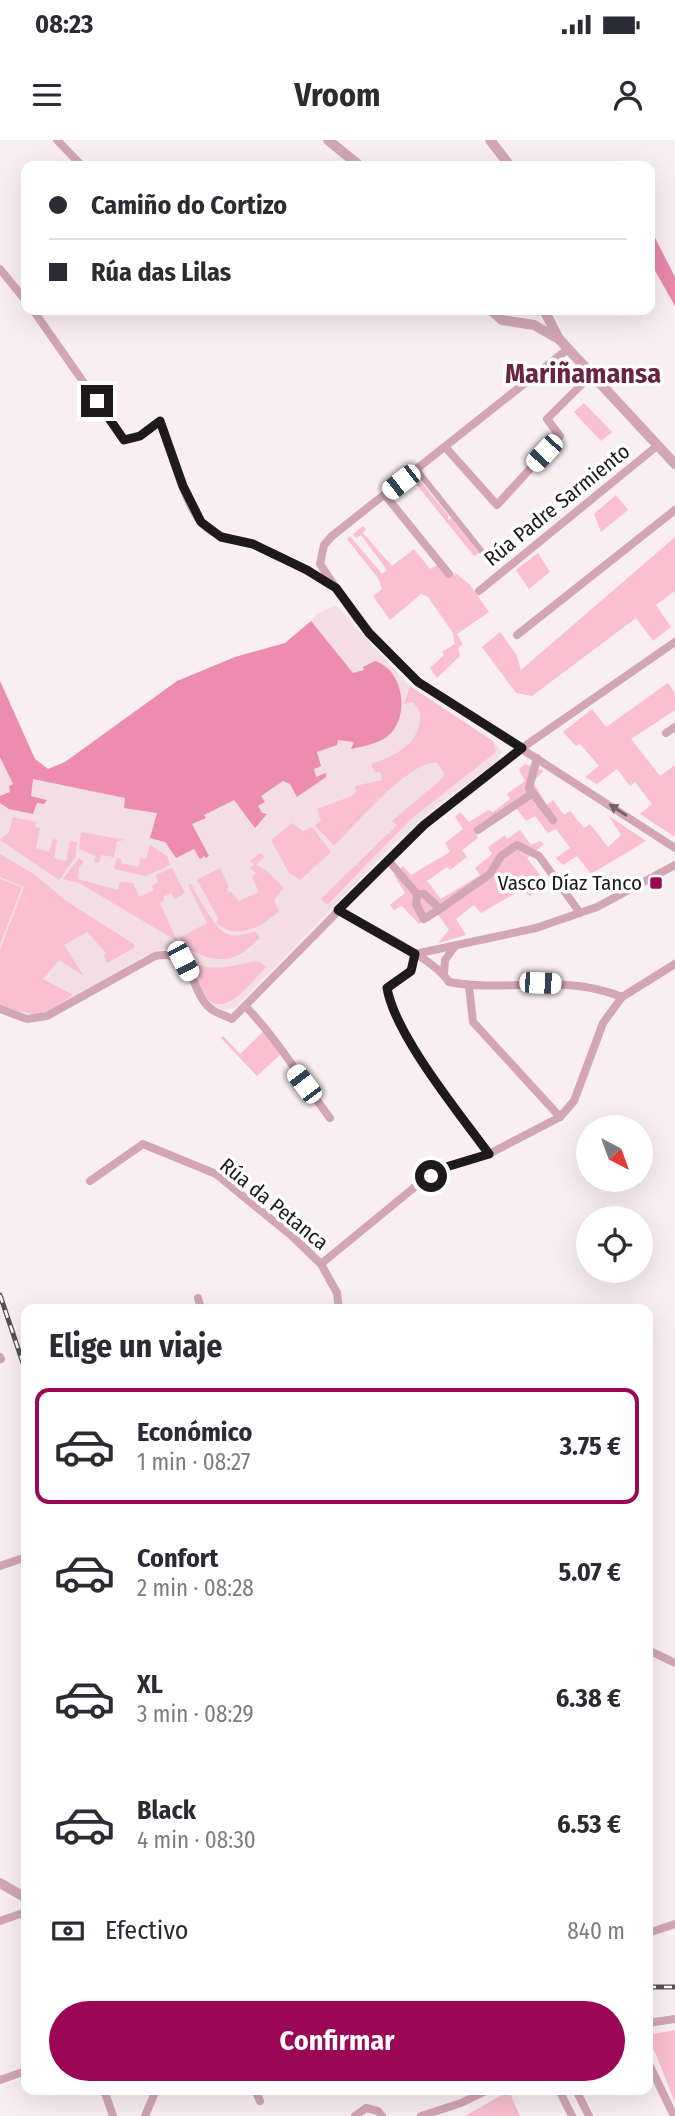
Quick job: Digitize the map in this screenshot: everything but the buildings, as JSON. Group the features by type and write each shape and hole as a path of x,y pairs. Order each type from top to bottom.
{"street":[{"path":"57,140 77,161"},
{"path":"328,140 354,161"},
{"path":"490,140 506,161"},
{"path":"0,269 21,295"},
{"path":"36,315 124,440 140,436 160,421 183,486 201,522 221,537 253,544 307,570 336,588"},
{"path":"498,315 508,323 526,323 559,339"},
{"path":"526,323 537,315"},
{"path":"547,315 559,339 675,464"},
{"path":"568,349 324,545 320,564 372,637 418,682 675,848"},
{"path":"446,448 496,505 560,436 547,419 591,374"},
{"name":"Rúa Padre Sarmiento","path":"480,591 657,446"},
{"path":"417,470 484,554"},
{"path":"385,495 449,574"},
{"path":"517,635 675,510"},
{"path":"0,1009 27,1019 47,1016 155,956 169,953 183,961 211,1009 232,1019 424,825 522,748 675,643"},
{"path":"667,733 675,727"},
{"path":"537,758 529,788 553,820"},
{"path":"478,830 533,793"},
{"path":"388,860 417,894 416,904 424,919 490,874 501,856 517,845 539,856 580,913"},
{"path":"415,954 536,928 580,913 675,865"},
{"path":"417,894 424,894 440,909"},
{"path":"338,910 415,954 444,974 449,982 469,986 559,984 599,988 622,997"},
{"path":"444,974 445,960 456,946"},
{"path":"415,954 411,971 387,988 390,1003 430,1072 489,1154"},
{"path":"321,1265 415,1186 446,1167 489,1154 560,1117 574,1101 603,1023 622,997 675,964"},
{"path":"469,986 473,1022 560,1117"},
{"path":"244,1006 267,1028 278,1049 330,1118"},
{"name":"Rúa da Petanca","path":"90,1181 143,1144 216,1174 321,1265 337,1293 338,1304"},
{"path":"198,1298 200,1304"},
{"path":"0,1566 21,1560"},
{"path":"653,1652 675,1663"},
{"path":"0,1883 21,1895"},
{"path":"0,1921 21,1914"},
{"path":"653,1931 675,1924"},
{"path":"653,2022 675,2019"},
{"path":"653,2072 674,2116"},
{"path":"0,2080 21,2073"},
{"path":"106,2095 113,2116"},
{"path":"145,2116 154,2095"},
{"path":"257,2095 260,2101"},
{"path":"421,2116 461,2104 478,2095"},
{"path":"562,2095 572,2116"},
{"path":"578,2095 589,2116"},
{"path":"355,2116 366,2108 372,2108 382,2116"}],"shaded area":[{"path":"655,238 675,277 675,306 655,271"},
{"path":"584,403 612,432 601,441 574,412"},
{"path":"420,481 448,515 448,520 451,518 479,553 474,556 416,484"},
{"path":"616,495 628,510 601,532 594,514"},
{"path":"363,526 366,529 363,533 392,566 414,549 430,569 439,564 449,578 455,573 469,584 489,612 457,634 463,644 458,648 460,656 437,678 430,668 444,655 442,652 455,644 453,633 428,597 421,594 390,620 373,596 382,589 378,578 347,539 350,536 382,574 387,570 361,535 356,538 353,534"},
{"path":"675,537 675,591 656,605 671,627 653,641 636,618 532,696 516,693 482,647 500,632 516,654 521,670"},
{"path":"538,553 550,572 529,589 516,570"},
{"path":"336,605 412,689 496,744 502,752 497,761 434,808 400,838 235,1008 222,1010 212,1005 180,954 168,948 148,954 44,1015 0,1006 0,688 35,759 49,769 65,762 178,683 285,648 317,614"},
{"path":"311,621 353,673 364,670 363,667 375,661 392,673 400,692 397,724 388,736 373,744 351,749 354,742 338,740 337,745 317,752 321,766 314,769 316,777 326,773 326,777 297,797 290,784 283,781 261,796 265,802 258,806 262,813 267,814 255,828 234,800 204,815 206,818 192,824 209,856 206,858 204,856 200,859 194,849 176,858 165,842 150,838 157,813 124,808 125,798 33,779 31,796 47,800 44,804 37,803 33,814 9,809 0,803 0,796 10,792 9,786 13,784 0,757 0,681 35,759 48,769 65,762 177,681 235,657 285,643"},
{"path":"668,683 675,693 675,710 631,739 660,776 675,765 675,837 640,814 652,804 635,782 630,786 617,769 597,784 585,777 599,766 580,744 576,746 563,732 592,709 606,727"},
{"path":"410,686 493,741 496,752 411,819 327,905 321,899 397,825 392,821 443,778 444,773 437,763 412,772 383,796 334,846 315,825 321,821 317,809 352,796 356,792 355,786 382,780 380,772 375,773 371,764 398,752 412,740 420,723 420,712 413,702 404,704"},
{"path":"525,764 543,771 533,782 547,805 553,800 564,815 570,811 584,828 590,824 608,847 621,835 609,816 646,841 591,874 577,856 563,865 556,858 570,848 556,829 548,833 535,816 526,821 516,808 497,822 492,818 475,830 478,838 462,850 467,857 450,870 447,867 427,881 441,899 480,875 475,868 492,854 488,847 505,835 507,839 520,830 531,845 540,841 544,844 527,858 546,883 530,896 521,890 481,913 474,905 456,919 466,935 438,943 449,930 437,913 419,924 402,906 394,910 390,905 405,893 394,875 403,866 411,875 450,852 445,843 463,829 455,817 460,812 469,822 488,810 493,812 510,799 507,794 525,781 519,769"},
{"path":"13,817 36,822 35,827 40,828 36,848 49,852 53,839 57,840 54,858 66,861 70,841 77,842 76,856 59,880 0,840 9,832"},
{"path":"292,823 303,831 312,827 331,852 300,880 289,873 271,840"},
{"path":"81,832 125,840 117,841 114,857 101,855 99,863 94,862 96,856 79,849"},
{"path":"150,845 167,856 170,865 146,876 114,869 117,858 121,859 121,863 139,867 140,858 146,859"},
{"path":"261,853 264,857 256,865 267,871 284,888 274,900 279,911 249,930 232,931 224,928 217,923 218,918 197,880 220,868 229,887 225,890 229,889 227,893 231,892 239,901 259,892 252,877 256,873 250,868 254,865 250,861"},
{"path":"0,854 34,874 69,903 134,944 134,948 107,963 104,956 106,953 87,932 64,945 84,976 59,960 43,979 73,995 39,1014 0,1005 0,950 24,887 0,877"},
{"path":"79,858 84,862 79,867 78,879 118,890 120,882 133,883 139,897 154,890 152,886 158,882 156,875 172,868 185,893 175,899 171,893 163,897 165,900 160,903 177,941 79,883 63,879"},
{"path":"0,879 22,887 0,944"},
{"path":"191,884 214,923 223,932 240,935 255,931 260,938 237,956 230,958 213,958 190,949 179,938 207,923 188,885"},
{"path":"183,954 191,961 210,967 229,967 258,961 266,967 240,995 223,1004 215,1004 204,994"},
{"path":"266,1029 280,1055 257,1076 221,1038 223,1036 240,1054"},
{"path":"675,2030 675,2102 653,2047 653,2034"},
{"path":"502,2095 511,2095 520,2116 465,2116"}],"railway":[{"path":"0,1295 21,1357"},
{"path":"653,1987 675,1987"}],"place":[{"name":"Vasco Díaz Tanco","path":"656,883"}],"district":[{"name":"Mariñamansa","path":"583,373"}],"route":[{"path":"97,401 124,440 140,436 160,421 183,486 201,522 221,537 253,544 307,570 336,588 380,646 418,682 522,748 424,825 338,910 415,954 411,971 387,988 390,1003 430,1072 489,1154 446,1167 431,1176"}]}
